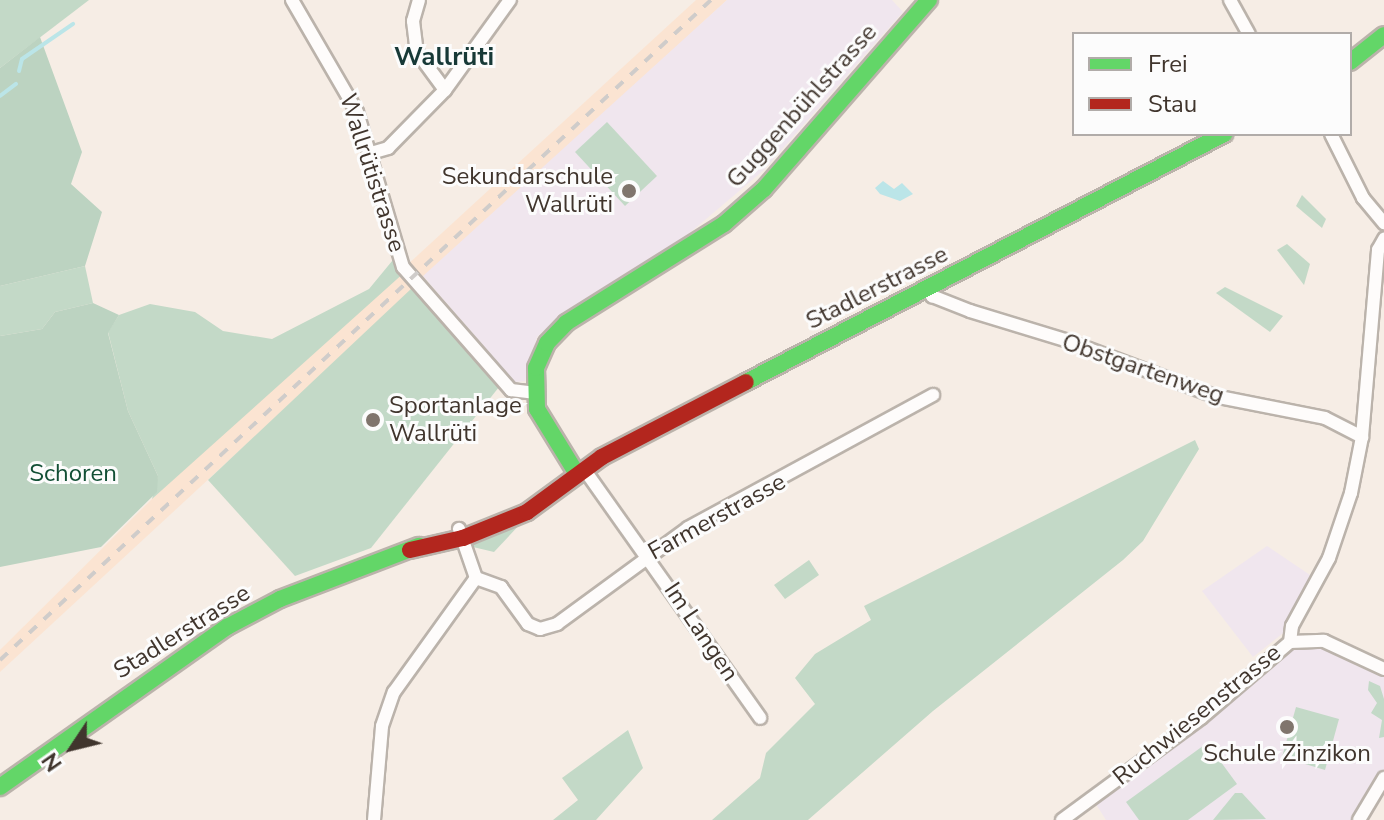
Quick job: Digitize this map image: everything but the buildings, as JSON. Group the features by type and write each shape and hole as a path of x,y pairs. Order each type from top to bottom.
{"main road":[{"name":"Guggenbühlstrasse","path":"534,393 541,355 556,332 677,256 764,189 929,0"},
{"path":"1352,60 1384,35"},
{"name":"Stadlerstrasse","path":"2,781 227,627 280,599 461,533 557,489 581,471 1220,136"},
{"path":"534,393 544,425 581,471"}],"street":[{"name":"Wallrütistrasse","path":"292,0 337,70 371,153 392,242 406,271 511,390 534,393"},
{"path":"419,0 413,21 417,52 445,90"},
{"path":"371,153 388,148 445,90 510,0"},
{"path":"1230,0 1248,32"},
{"path":"1332,136 1363,198 1384,223"},
{"path":"1290,642 1292,626 1329,558 1351,493 1362,437 1378,250 1384,239"},
{"name":"Obstgartenweg","path":"929,288 932,296 959,307 1214,396 1325,418 1362,437"},
{"name":"Farmerstrasse","path":"476,578 501,587 528,624 540,629 557,624 648,553 933,395"},
{"name":"Im Langen","path":"581,471 648,553 760,718"},
{"path":"374,820 382,726 394,692 476,578 461,533"},
{"name":"Ruchwiesenstrasse","path":"1062,820 1201,718 1290,642 1324,641 1384,669"},
{"path":"1359,820 1384,778"}],"shaded area":[{"path":"696,0 727,0 0,672 0,650 152,499"},
{"name":"Sekundarschule Wallrüti","path":"727,0 892,0 903,12 764,170 673,247 562,314 537,337 525,381 515,382 423,276"},
{"path":"1267,546 1319,581 1292,626 1253,657 1202,591"},
{"name":"Schule Zinzikon","path":"1306,639 1384,669 1384,778 1359,820 1106,820 1092,798 1274,651"}],"green space":[{"path":"0,0 89,0 0,68"},
{"path":"40,37 82,152 71,184 102,212 85,266 0,286 0,68"},
{"path":"607,122 657,176 625,206 575,152"},
{"path":"1302,195 1326,219 1322,228 1296,206"},
{"path":"1287,244 1310,264 1304,285 1277,250"},
{"path":"397,255 406,271 152,499 158,476 128,411 108,332 119,315 150,304 195,312 223,331 272,339 369,289"},
{"path":"85,266 93,303 55,312 42,329 0,336 0,286"},
{"path":"1225,287 1283,316 1270,332 1216,293"},
{"name":"Sportanlage Wallrüti","path":"412,288 499,387 371,548 295,576 208,480"},
{"name":"Schoren","path":"93,303 119,315 108,333 128,411 158,476 157,492 101,547 0,567 0,336 42,329 55,312"},
{"path":"1195,440 1199,449 1143,541 933,711 808,820 712,820 760,778 766,753 815,704 795,678 815,654 871,620 864,606"},
{"path":"523,521 494,552 473,547 473,541"},
{"path":"809,560 819,575 785,599 774,585"},
{"path":"1369,681 1380,686 1384,699 1384,737 1379,738 1382,720 1371,713 1377,703 1368,690"},
{"path":"1296,707 1339,719 1325,770 1282,757"},
{"path":"628,730 643,768 596,820 553,820 578,800 562,778"},
{"path":"1207,743 1237,784 1188,820 1139,820 1126,802"},
{"path":"1235,793 1242,793 1266,819 1213,820"}],"water":[{"path":"883,181 894,189 902,183 913,194 900,201 880,194 875,188"}],"waterway":[{"path":"19,71 22,59 73,24"},
{"path":"0,96 16,84"}],"railway":[{"path":"0,660 711,0"}],"traffic: fast":[{"path":"577,474 537,409 536,368 547,343 566,323 724,224 764,189 929,0"},
{"path":"1352,60 1384,35"},
{"path":"746,382 1220,136"},
{"path":"0,787 227,627 280,599 419,546"}],"traffic: jam":[{"path":"410,550 463,538 527,512 602,457 746,382"}],"place":[{"name":"Sekundarschule Wallrüti","path":"629,191"},
{"name":"Sportanlage Wallrüti","path":"373,420"},
{"name":"Schule Zinzikon","path":"1287,727"}],"district":[{"name":"Wallrüti","path":"444,57"}]}
